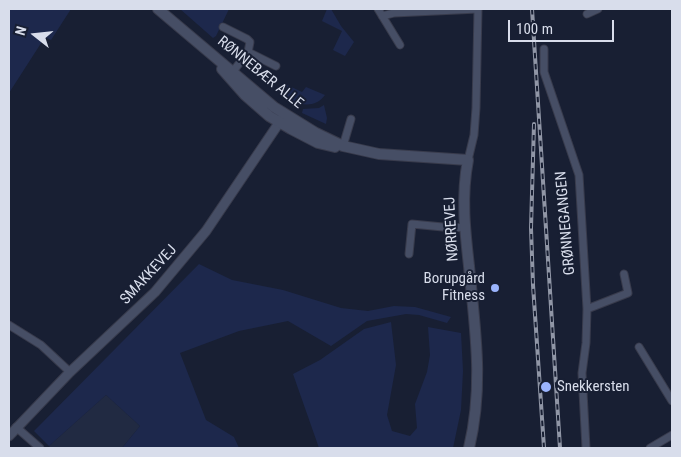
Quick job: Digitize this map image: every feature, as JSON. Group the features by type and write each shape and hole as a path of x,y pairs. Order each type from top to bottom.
{"main road":[{"name":"RØNNEBÆR ALLE","path":"158,9 282,118 318,143 331,147 343,146 378,154 468,160"},
{"name":"NØRREVEJ","path":"468,160 464,204 465,227 478,374 475,423 469,448"}],"street":[{"path":"378,9 400,45"},
{"path":"382,16 394,13 478,9"},
{"name":"NØRREVEJ","path":"468,160 474,135 476,108 478,9"},
{"path":"587,14 598,9"},
{"path":"223,27 246,38 250,42 248,52 231,74"},
{"name":"GRØNNEGANGEN","path":"544,49 544,72 578,175 587,309 586,343 582,372 586,448"},
{"path":"248,52 276,66"},
{"name":"SMAKKEVEJ","path":"9,436 70,372 155,292 212,222 282,118"},
{"path":"343,146 351,119"},
{"path":"409,254 412,224 453,228 465,227"},
{"path":"587,309 628,293 624,274"},
{"path":"9,325 41,345 70,372"},
{"path":"639,347 672,401"},
{"path":"16,427 40,448"},
{"path":"650,448 672,434"}],"shaded area":[{"path":"9,9 71,9 51,40 45,37 9,93"},
{"path":"180,9 229,9 216,36 213,38"},
{"path":"327,9 331,9 341,26 354,42 345,56 333,50 342,31 322,21"},
{"path":"285,84 302,92 306,87 325,95 315,103 297,103 279,94"},
{"path":"324,105 327,118 326,124 302,113 303,109 319,108"},
{"path":"199,264 232,280 283,290 341,308 368,311 394,306 415,307 451,317 447,323 419,315 406,314 367,321 331,346 288,321 239,331 180,353 206,420 234,437 239,448 122,448 140,426 106,395 49,446 34,431"},
{"path":"391,322 396,365 387,415 392,431 410,436 417,428 415,404 427,372 430,355 428,327 461,333 463,371 461,410 453,448 319,448 293,374 320,360 364,329"},
{"path":"106,395 140,426 122,448 51,448 49,446"}],"railway":[{"path":"532,9 560,448"},
{"path":"534,124 531,228 544,448"}],"place":[{"name":"Borupgård Fitness","path":"495,288"},
{"name":"Snekkersten","path":"546,387"}]}
